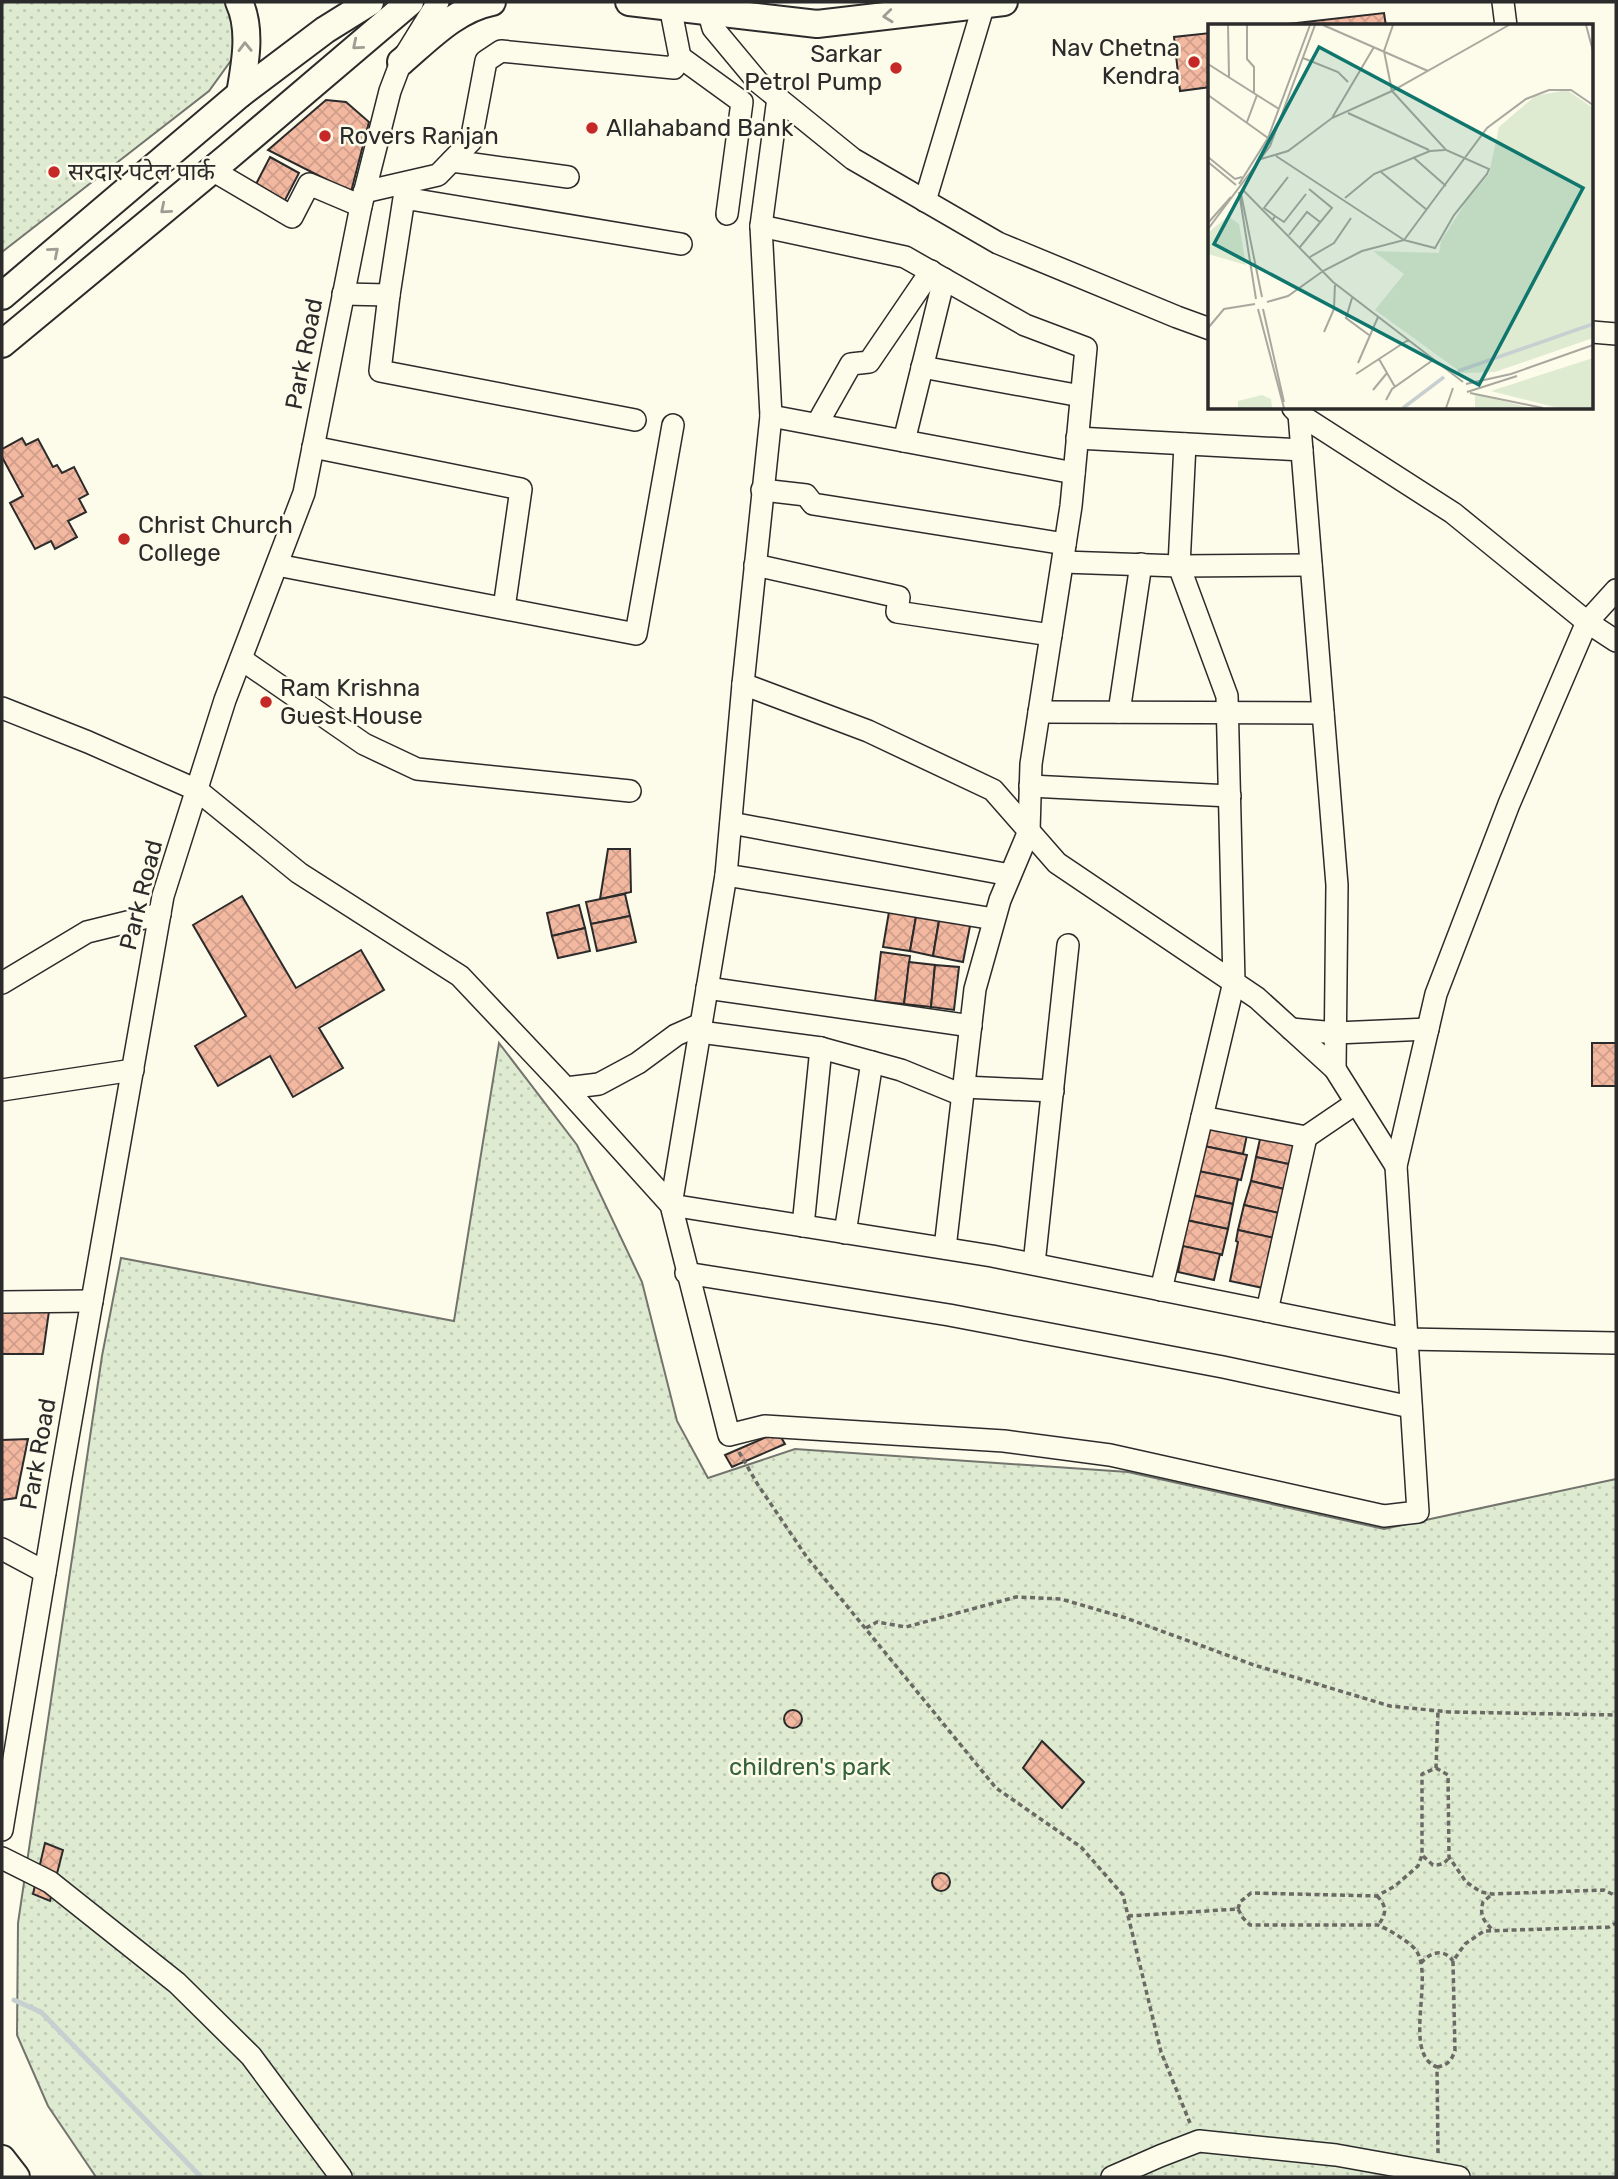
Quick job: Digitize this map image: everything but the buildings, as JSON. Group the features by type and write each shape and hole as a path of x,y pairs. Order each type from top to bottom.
{"main road":[{"path":"239,2 244,11 246,53 240,94"},
{"path":"2,296 240,94 324,30 370,2"},
{"path":"2,344 410,2"},
{"path":"401,62 452,19 484,3 492,2"},
{"path":"629,2 817,24 994,3"},
{"path":"2,2160 16,2177"}],"street":[{"name":"Park Road","path":"2,1830 4,1802 163,896 225,700 304,493 363,199 390,91 401,62 438,2"},
{"path":"1503,2 1506,24"},
{"path":"925,201 994,3"},
{"path":"212,170 292,217 309,184 363,199 438,175 471,141 486,61 501,51 674,68 680,57 670,6"},
{"path":"708,10 713,28 758,82 853,159 998,243 1208,327"},
{"path":"680,57 742,102 727,214"},
{"path":"778,98 761,226 771,416 726,875 671,1205 729,1436 765,1426 1004,1441 1110,1454 1384,1516 1418,1513 1396,1166 1436,994 1509,804 1587,622 1616,590"},
{"path":"452,161 568,177"},
{"path":"635,420 380,371 404,198 681,244"},
{"path":"761,226 905,257 1025,325 1086,348 1064,553 1031,764 1029,831 999,900 975,989 945,1248"},
{"path":"904,441 922,367 937,275"},
{"path":"817,424 851,364 869,362 937,275"},
{"path":"343,294 389,295"},
{"path":"1594,332 1616,334"},
{"path":"922,367 1081,396"},
{"path":"1296,411 1302,450 1337,885 1335,1069"},
{"path":"1296,411 1453,513 1587,622 1616,640"},
{"path":"771,416 1074,473"},
{"path":"277,565 636,634 674,425"},
{"path":"1077,438 1302,450"},
{"path":"1161,1290 1234,982 1227,696 1179,566 1185,444"},
{"path":"313,447 522,489 504,608"},
{"path":"762,490 806,495 813,504 1064,553 1141,565 1311,565"},
{"path":"755,565 899,597 897,612 1051,635"},
{"path":"1118,712 1141,565"},
{"path":"241,659 364,744 417,769 630,791"},
{"path":"743,684 868,730 993,790 1057,863 1257,998 1335,1069 1396,1166"},
{"path":"2,708 197,790 299,873 460,976 671,1205 1034,1264 1406,1339 1616,1343"},
{"path":"1039,712 1323,713"},
{"path":"1030,786 1230,796"},
{"path":"731,823 1010,875"},
{"path":"726,875 994,919"},
{"path":"2,983 87,932 160,914"},
{"path":"1034,1264 1069,946"},
{"path":"707,988 971,1026"},
{"path":"566,1088 598,1083 638,1063 676,1035 700,1028 821,1048 901,1070 963,1091 1053,1091"},
{"path":"1291,1029 1336,1033 1428,1029"},
{"path":"803,1226 821,1048"},
{"path":"845,1233 872,1062"},
{"path":"2,1090 132,1070"},
{"path":"1267,1311 1306,1137 1356,1103"},
{"path":"1202,1117 1306,1137"},
{"path":"687,1273 977,1320 1223,1367 1411,1407"},
{"path":"2,1302 92,1301"},
{"path":"2,1549 45,1572"},
{"path":"2,1858 50,1882 177,1983 251,2056 341,2177"},
{"path":"1112,2177 1199,2141 1336,2155 1448,2175"}],"path":[{"path":"729,1436 806,1556 996,1788 1081,1847 1123,1895 1161,2052 1191,2128 1199,2141"},
{"path":"866,1628 877,1622 906,1627 1016,1597 1061,1599 1126,1618 1254,1665 1390,1706 1438,1711 1616,1715"},
{"path":"1436,1768 1438,1711"},
{"path":"1421,1962 1437,1952 1450,1956 1453,1961 1455,2050 1447,2065 1437,2067 1430,2064 1421,2050 1421,1962 1415,1949 1389,1929 1378,1926 1250,1925 1238,1909 1240,1902 1251,1893 1377,1896 1395,1885 1418,1866 1422,1855 1422,1774 1436,1768"},
{"path":"1436,1768 1448,1775 1449,1857 1466,1882 1481,1892 1492,1894 1604,1890 1616,1896"},
{"path":"1422,1855 1433,1865 1442,1864 1449,1857"},
{"path":"1492,1894 1483,1902 1482,1919 1494,1931"},
{"path":"1377,1896 1385,1905 1385,1917 1378,1926"},
{"path":"1128,1916 1238,1909"},
{"path":"1453,1961 1465,1944 1484,1931 1609,1927 1616,1923"},
{"path":"1437,2067 1448,2175"}],"green space":[{"name":"सरदार पटेल पार्क","path":"2,2 232,2 240,48 209,91 2,252"},
{"name":"children's park","path":"499,1043 577,1145 642,1282 677,1421 708,1478 795,1449 1128,1472 1384,1529 1616,1479 1616,2177 96,2177 48,2106 17,2035 18,1923 102,1356 121,1258 454,1321"}],"waterway":[{"path":"14,2000 41,2012 201,2177"}],"place":[{"name":"Nav Chetna Kendra","path":"1194,62"},
{"name":"Sarkar Petrol Pump","path":"896,68"},
{"name":"Allahaband Bank","path":"592,128"},
{"name":"Rovers Ranjan","path":"325,136"},
{"name":"सरदार पटेल पार्क","path":"54,172"},
{"name":"Christ Church College","path":"124,539"},
{"name":"Ram Krishna Guest House","path":"266,702"}]}
